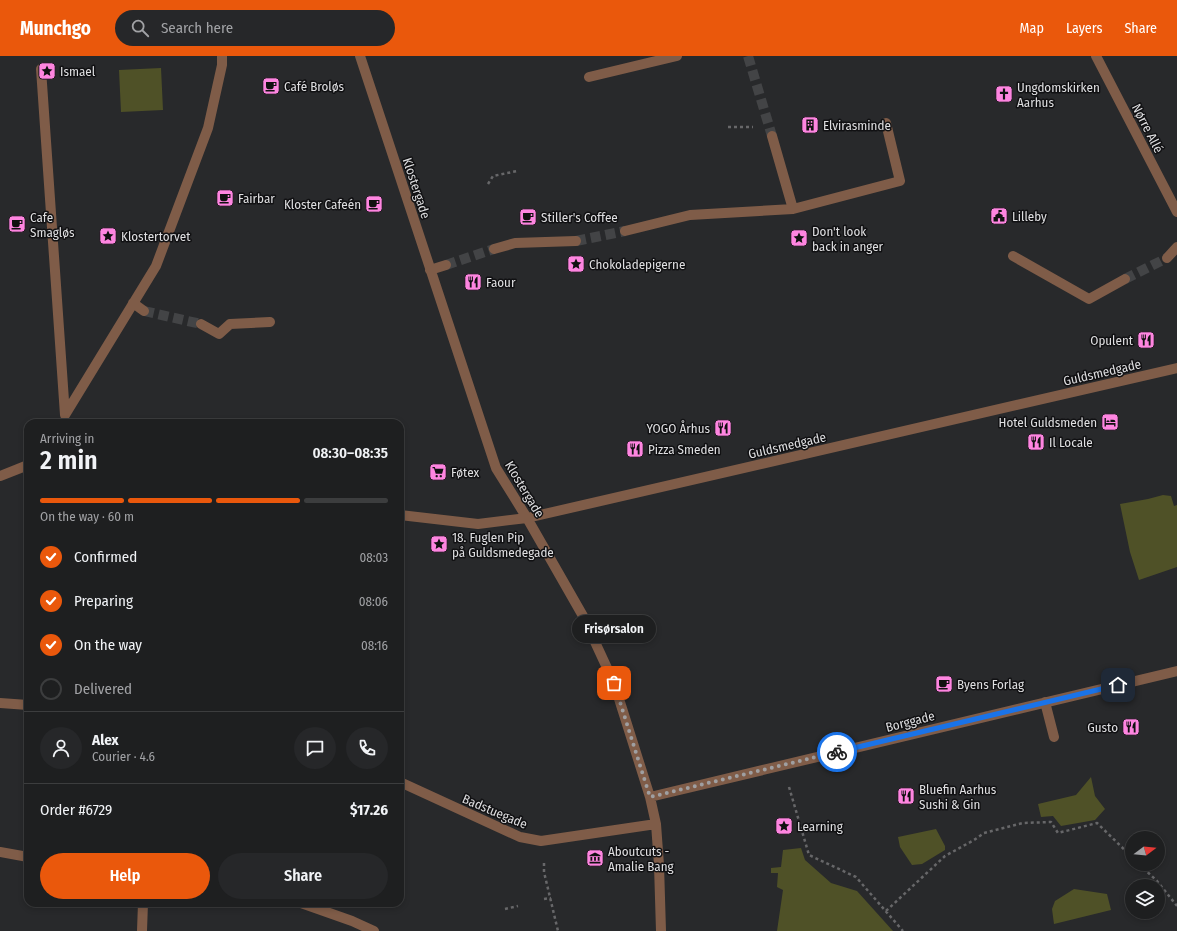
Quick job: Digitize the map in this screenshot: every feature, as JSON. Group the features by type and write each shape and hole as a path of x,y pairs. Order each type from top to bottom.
{"street":[{"path":"64,419 156,266 208,128 222,65 222,56"},
{"name":"Klostergade","path":"360,56 496,468 527,518 583,616 614,683 650,797 656,824 661,931"},
{"path":"589,77 677,56"},
{"name":"Nørre Allé","path":"1096,56 1177,212"},
{"path":"41,69 64,419"},
{"path":"626,231 690,215 793,209 900,181 886,123"},
{"path":"772,136 793,209"},
{"path":"494,249 515,243 576,241"},
{"path":"1167,258 1177,248"},
{"path":"1014,256 1089,299 1125,279"},
{"path":"430,270 446,265"},
{"path":"133,303 144,311"},
{"path":"201,324 220,334 230,324 270,322"},
{"name":"Guldsmedgade","path":"404,515 478,524 527,518 1177,368"},
{"path":"0,476 24,466"},
{"name":"Borggade","path":"650,797 1177,670"},
{"path":"1045,702 1054,737"},
{"path":"0,703 24,705"},
{"name":"Badstuegade","path":"404,784 520,837 543,840 656,824"},
{"path":"0,852 24,856"},
{"path":"142,931 143,907"},
{"path":"312,907 352,921 374,931"}],"path":[{"path":"728,127 756,127"},
{"path":"488,184 493,176 517,171"},
{"path":"783,765 809,855 856,877 903,931"},
{"path":"886,911 945,856 984,833 1023,823 1051,822 1058,834 1097,823 1125,850"},
{"path":"543,840 544,872 558,931"},
{"path":"1146,871 1177,906"},
{"path":"544,899 551,898"},
{"path":"505,909 518,906"}],"green space":[{"path":"161,68 163,110 121,112 119,70"},
{"path":"1163,495 1171,496 1174,506 1177,505 1177,567 1139,580 1130,552 1120,504"},
{"path":"1091,777 1095,796 1105,809 1095,820 1061,826 1053,816 1041,817 1038,804 1076,795"},
{"path":"936,829 945,846 945,850 922,864 912,865 900,847 898,837"},
{"path":"801,848 805,860 831,883 857,891 893,931 777,931 783,890 777,887 778,873 771,873 771,868 781,867 783,850"},
{"path":"1074,889 1107,894 1111,910 1054,924 1052,909 1055,901"}],"tunnel":[{"path":"748,56 772,136"},
{"path":"576,241 625,231"},
{"path":"446,265 494,249"},
{"path":"1125,279 1167,258"},
{"path":"144,311 201,324"}],"way so far":[{"path":"614,683 650,797 837,752"}],"place":[{"name":"Ismael","path":"47,71"},
{"name":"Café Broløs","path":"271,86"},
{"name":"Ungdomskirken Aarhus","path":"1004,94"},
{"name":"Elvirasminde","path":"810,125"},
{"name":"Fairbar","path":"225,198"},
{"name":"Kloster Cafeén","path":"374,204"},
{"name":"Lilleby","path":"999,216"},
{"name":"Stiller's Coffee","path":"528,217"},
{"name":"Cafe Smagløs","path":"17,224"},
{"name":"Klostertorvet","path":"108,236"},
{"name":"Don't look back in anger","path":"799,238"},
{"name":"Chokoladepigerne","path":"576,264"},
{"name":"Faour","path":"473,282"},
{"name":"Opulent","path":"1146,340"},
{"name":"Hotel Guldsmeden","path":"1110,422"},
{"name":"YOGO Århus","path":"723,428"},
{"name":"Il Locale","path":"1036,442"},
{"name":"Pizza Smeden","path":"635,449"},
{"name":"Føtex","path":"438,472"},
{"name":"18. Fuglen Pip på Guldsmedegade","path":"439,544"},
{"name":"Frisørsalon","path":"614,683"},
{"name":"Byens Forlag","path":"944,684"},
{"name":"Gusto","path":"1131,727"},
{"name":"Bluefin Aarhus Sushi & Gin","path":"906,796"},
{"name":"Learning","path":"784,826"},
{"name":"Aboutcuts - Amalie Bang","path":"595,858"}],"route":[{"path":"837,752 1118,685"}]}
